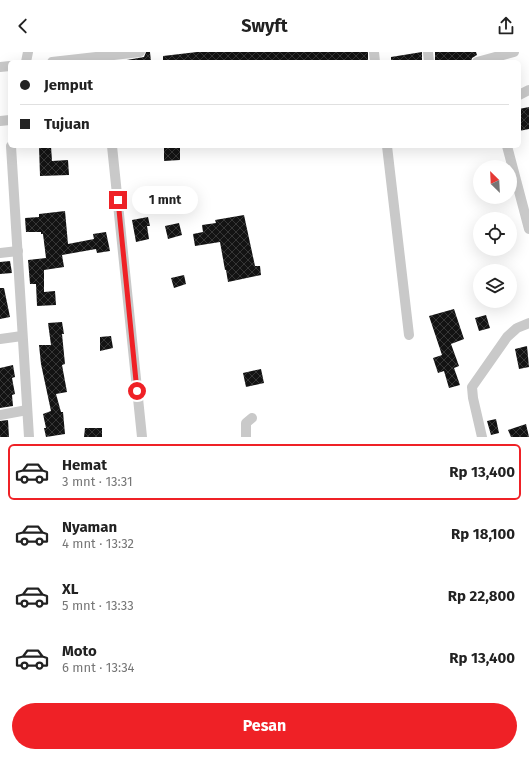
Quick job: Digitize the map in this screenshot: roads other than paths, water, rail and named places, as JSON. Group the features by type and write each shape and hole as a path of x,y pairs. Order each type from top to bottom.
{"street":[{"path":"70,60 140,52"},
{"path":"481,59 514,52"},
{"path":"11,148 29,437"},
{"path":"112,148 142,437"},
{"path":"387,148 409,335"},
{"path":"508,148 529,230"},
{"path":"0,253 18,251"},
{"path":"482,437 472,387 507,337 517,328 529,323"},
{"path":"0,339 22,336"},
{"path":"0,415 27,410"},
{"path":"246,437 246,423 252,418"}]}
